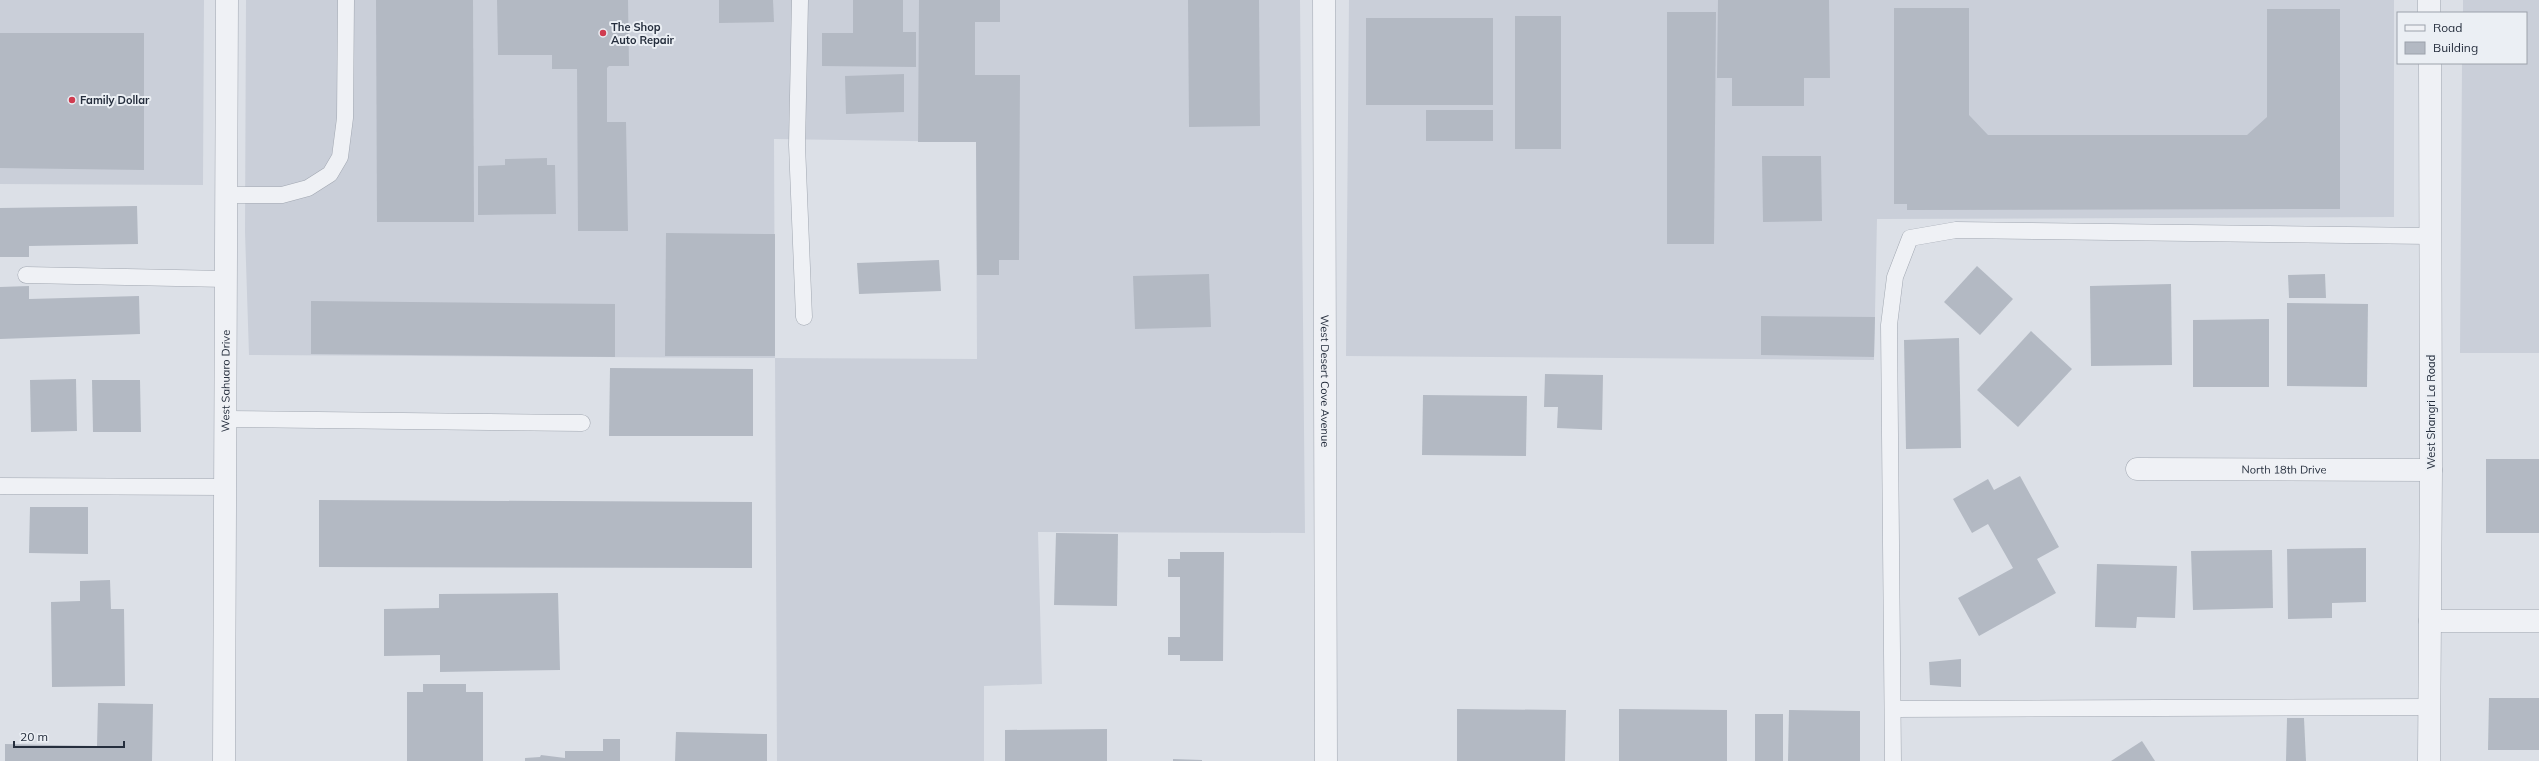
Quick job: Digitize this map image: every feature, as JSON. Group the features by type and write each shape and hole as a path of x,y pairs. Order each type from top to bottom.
{"street":[{"name":"West Sahuaro Drive","path":"224,761 227,0"},
{"name":"West Desert Cove Avenue","path":"1324,0 1326,761"},
{"path":"2429,0 2429,12"},
{"name":"West Shangri La Road","path":"2429,761 2431,470 2430,64"},
{"name":"North 18th Drive","path":"2137,469 2431,470"},
{"path":"2430,621 2539,621"}],"lane":[{"path":"226,195 282,195 308,188 330,174 340,157 345,118 346,0"},
{"path":"800,0 797,145 804,316"},
{"path":"1893,761 1888,325 1895,277 1910,238 1956,230 2430,236"},
{"path":"26,275 226,279"},
{"path":"226,419 582,423"},
{"path":"0,486 224,486"},
{"path":"1893,709 2429,707"}],"shaded area":[{"path":"0,0 204,0 203,185 0,184"},
{"path":"246,0 1300,0 1305,533 1038,532 1042,684 984,686 984,761 777,761 775,358 249,355 245,232","holes":["774,139 976,142 977,359 775,358"]},
{"path":"1349,0 2394,0 2394,217 1877,219 1874,360 1346,356"},
{"path":"2463,0 2539,0 2539,353 2460,353 2462,64 2527,64 2527,12 2463,12"}],"building":[{"path":"376,0 473,0 474,222 377,222"},
{"path":"497,0 628,0 629,66 609,66 607,68 607,122 626,122 628,231 578,231 577,69 552,69 552,55 498,55"},
{"path":"719,0 773,0 774,22 719,23"},
{"path":"853,0 903,0 903,32 916,32 916,67 822,66 822,33 853,33"},
{"path":"919,0 1000,0 1000,22 975,22 975,75 1020,75 1019,260 999,260 999,275 977,275 976,142 918,142"},
{"path":"1188,0 1259,0 1260,126 1189,127"},
{"path":"1718,0 1829,0 1830,78 1804,78 1804,106 1732,106 1732,78 1717,78"},
{"path":"1894,8 1969,8 1969,115 1988,135 2247,135 2267,117 2267,9 2340,9 2340,209 1907,210 1907,204 1894,204"},
{"path":"1667,12 1716,12 1714,244 1667,244"},
{"path":"1515,16 1561,16 1561,149 1515,149"},
{"path":"1366,18 1493,18 1493,105 1366,105"},
{"name":"Family Dollar","path":"0,33 144,33 144,170 0,168"},
{"path":"904,74 904,112 846,114 845,76"},
{"path":"1426,110 1493,110 1493,141 1426,141"},
{"path":"1762,156 1821,156 1822,221 1763,222"},
{"path":"547,158 547,165 555,165 556,214 478,215 478,166 505,165 505,159"},
{"path":"137,206 138,244 29,246 29,257 0,257 0,208"},
{"path":"666,233 775,234 775,356 665,356"},
{"path":"939,260 941,291 859,294 857,263"},
{"path":"1977,266 2013,299 1980,335 1944,302"},
{"path":"1209,274 1211,327 1135,329 1133,276"},
{"path":"2325,274 2326,298 2289,298 2288,275"},
{"path":"2171,284 2172,365 2091,366 2090,286"},
{"path":"29,286 29,299 139,296 140,334 0,339 0,287"},
{"path":"311,301 615,304 615,357 311,354"},
{"path":"2287,303 2368,304 2367,387 2287,386"},
{"path":"1761,316 1875,317 1874,357 1761,355"},
{"path":"2269,319 2269,387 2193,387 2193,320"},
{"path":"2031,331 2072,369 2018,427 1977,390"},
{"path":"1959,338 1961,448 1906,449 1904,340"},
{"path":"610,368 753,369 753,436 609,436"},
{"path":"1545,374 1603,375 1602,430 1557,428 1558,407 1544,407"},
{"path":"76,379 77,431 31,432 30,380"},
{"path":"92,380 140,380 141,432 93,432"},
{"path":"1423,395 1527,396 1526,456 1422,455"},
{"path":"2486,459 2539,459 2539,533 2486,533"},
{"path":"2020,476 2059,547 2037,559 2056,593 1979,636 1958,598 2013,568 1988,524 1972,533 1953,499 1988,479 1994,490"},
{"path":"319,500 752,502 752,568 319,567"},
{"path":"30,507 88,507 88,554 29,553"},
{"path":"1056,533 1118,534 1117,606 1054,605"},
{"path":"2366,548 2366,602 2332,603 2332,618 2288,619 2287,549"},
{"path":"2272,550 2273,608 2193,610 2191,551"},
{"path":"1180,552 1224,552 1223,661 1180,661 1180,655 1168,655 1168,637 1180,637 1180,577 1168,577 1168,559 1180,559"},
{"path":"2097,564 2177,566 2175,618 2137,617 2136,628 2095,627"},
{"path":"110,580 111,609 124,609 125,686 52,687 51,602 80,601 80,581"},
{"path":"558,593 560,670 440,672 440,655 384,656 384,609 439,608 439,594"},
{"path":"1961,659 1961,687 1930,685 1929,662"},
{"path":"423,684 466,684 466,692 483,692 483,761 407,761 407,692 423,692"},
{"path":"2489,698 2539,698 2539,750 2488,750"},
{"path":"98,703 153,704 152,761 5,761 5,744 97,746"},
{"path":"1457,709 1566,710 1565,761 1457,761"},
{"path":"1619,709 1727,710 1727,761 1619,761"},
{"path":"1789,710 1860,711 1860,761 1788,761"},
{"path":"1755,714 1783,714 1783,761 1755,761"},
{"path":"2287,718 2304,718 2306,761 2286,761"},
{"path":"1107,729 1107,761 1005,761 1005,730"},
{"path":"676,732 767,734 767,761 675,761"},
{"path":"603,739 620,739 620,761 525,761 525,758 540,757 541,755 565,758 565,751 603,751"},
{"path":"2142,741 2155,761 2111,761"},
{"path":"1173,759 1202,760 1202,761 1173,761"}],"place":[{"name":"The Shop Auto Repair","path":"603,33"},
{"name":"Family Dollar","path":"72,100"}]}
